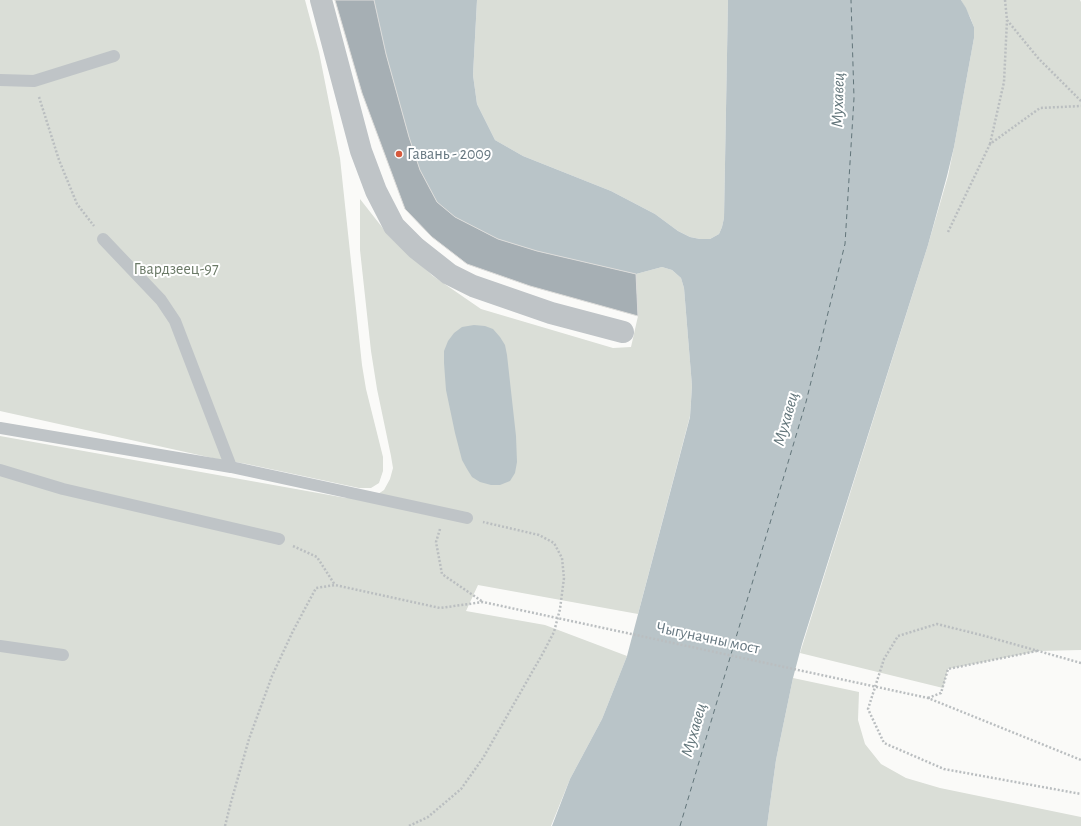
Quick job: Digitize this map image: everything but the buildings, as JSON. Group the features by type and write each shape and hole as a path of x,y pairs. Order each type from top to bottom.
{"street":[{"path":"320,0 361,151 376,191 394,226 416,248 449,274 472,286 551,313 623,332"}],"lane":[{"path":"0,80 34,82 114,56"},
{"path":"104,239 161,300 175,321 231,467"},
{"path":"0,428 231,467 467,518"},
{"path":"0,470 63,489 279,539"},
{"path":"0,646 63,655"}],"path":[{"path":"948,232 990,144 1004,82 1007,20 1005,0"},
{"path":"1007,20 1038,58 1081,101"},
{"path":"34,82 59,160 77,204 104,239"},
{"path":"990,144 1040,108 1081,106"},
{"path":"409,826 428,817 461,789 483,758 544,653 554,632 560,609 564,578 562,558 554,542 539,535 467,518 441,529 436,542 442,574 483,602"},
{"path":"279,539 317,557 335,584"},
{"path":"225,826 230,802 249,739 278,663 316,588 335,584 440,608 483,602"},
{"name":"Чыгуначны мост","path":"483,602 928,698 1081,760"},
{"path":"1081,663 937,624 898,636 884,659 868,709 884,743 944,769 1081,794"},
{"path":"928,698 941,693 948,669 1038,651"}],"green space":[{"name":"Гвардзеец-97","path":"0,0 305,0 319,52 340,158 362,365 366,389 383,457 383,471 379,483 371,488 359,488 217,459 0,411"},
{"path":"477,0 728,0 724,218 719,234 710,239 690,237 678,231 655,214 611,191 523,156 495,140 477,104 473,75"},
{"path":"961,0 1080,0 1081,2 1081,650 1038,651 948,669 943,688 800,653 928,245 948,176 974,38 974,27"},
{"path":"360,199 389,236 433,276 481,309 613,348 631,347 638,316 636,274 662,267 672,270 681,278 684,288 692,386 690,416 638,614 478,585 466,611 545,625 627,656 602,719 570,779 551,826 0,826 0,436 346,498 375,496 384,490 390,479 393,468 371,351 360,250"},
{"path":"793,678 859,692 858,720 865,744 881,764 906,778 940,788 1081,817 1081,826 767,826 776,760"}],"water":[{"name":"Мухавец","path":"374,0 477,0 473,75 477,104 495,140 523,156 611,191 655,214 678,231 690,237 700,239 710,239 719,234 724,218 728,0 961,0 966,8 974,27 974,38 954,147 947,176 928,245 802,644 793,678 776,760 767,826 552,826 570,779 602,719 627,656 690,417 692,386 684,288 681,278 672,270 662,267 636,274 537,251 498,239 455,217 437,202 420,170 409,137 386,54"},
{"path":"474,325 485,326 493,329 505,345 507,355 516,436 517,462 515,473 510,481 500,485 491,485 480,482 472,477 467,469 462,460 446,390 444,351 448,341 454,333 462,327"}],"ferry route":[{"path":"680,826 806,402 845,244 854,98 851,0"}],"place":[{"name":"Гавань - 2009","path":"399,154"}]}
